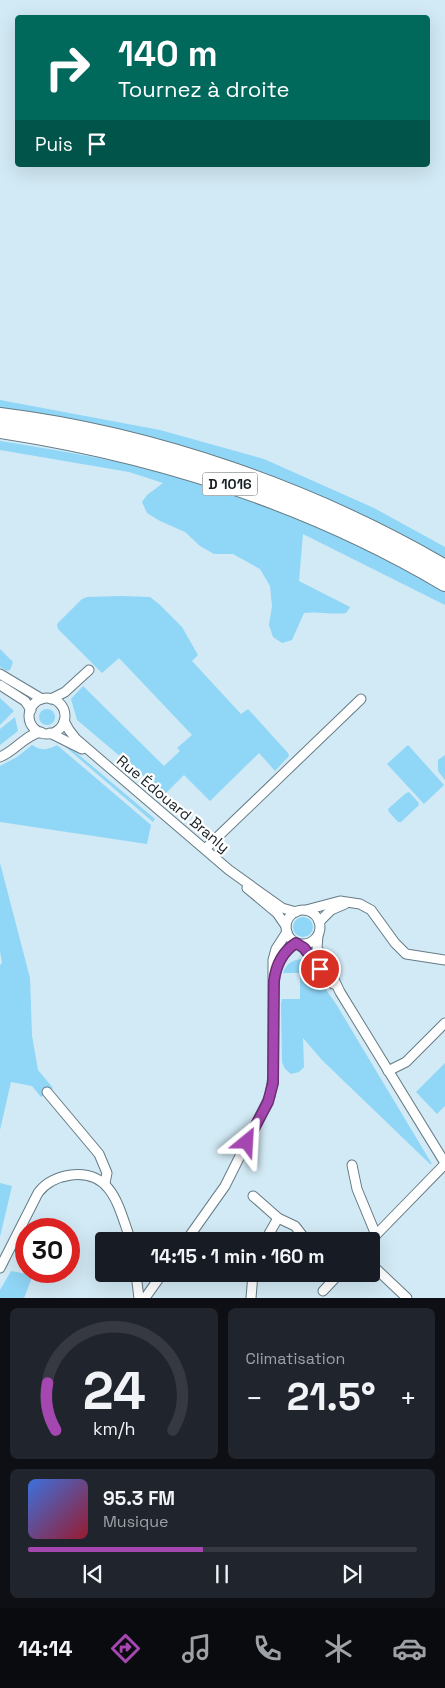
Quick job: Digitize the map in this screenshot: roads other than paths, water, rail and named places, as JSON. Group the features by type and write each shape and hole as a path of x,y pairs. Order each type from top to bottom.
{"highway":[{"name":"D 1016","path":"0,416 105,435 201,461 240,474 350,519 445,568"},
{"name":"D 1016","path":"0,430 119,452 231,484 338,528 445,583"}],"street":[{"path":"40,732 31,723 31,710 35,703 62,694 89,670"},
{"path":"0,674 47,699 59,703 63,708"},
{"path":"0,685 25,701 31,710"},
{"path":"0,755 10,752 33,735 40,732 50,733 60,728 64,721 64,700 74,685"},
{"path":"205,849 361,699"},
{"name":"Rue Édouard Branly","path":"64,721 74,737 229,870 256,897 277,913 286,929"},
{"path":"0,755 24,734 31,723"},
{"name":"Rue Édouard Branly","path":"50,733 99,759"},
{"name":"Rue Édouard Branly","path":"229,870 282,908 301,911"},
{"path":"192,1232 225,1186 270,1096 274,1076 274,957 289,917 301,911 332,902 344,901 354,903 371,910 395,943 406,954 445,960"},
{"path":"319,922 331,910 345,904 354,903"},
{"path":"301,911 313,914 319,922 320,929 317,948 340,992 445,1163 379,1232"},
{"path":"286,929 290,938 298,944 340,992"},
{"path":"274,981 280,960 290,948 298,944 309,943 318,936"},
{"path":"388,1071 408,1060 445,1023"},
{"path":"47,1092 99,1154 107,1173 105,1183"},
{"path":"352,1165 357,1189 371,1232"},
{"path":"0,1268 33,1200 45,1185 61,1177 81,1175 105,1183 115,1196 127,1232"},
{"path":"253,1196 278,1218 295,1226 300,1232"},
{"path":"271,1232 278,1218"},
{"path":"380,1273 406,1298"},
{"path":"137,1282 139,1298"},
{"path":"145,1298 156,1282"},
{"path":"251,1298 252,1282"},
{"path":"323,1291 331,1282"}]}
